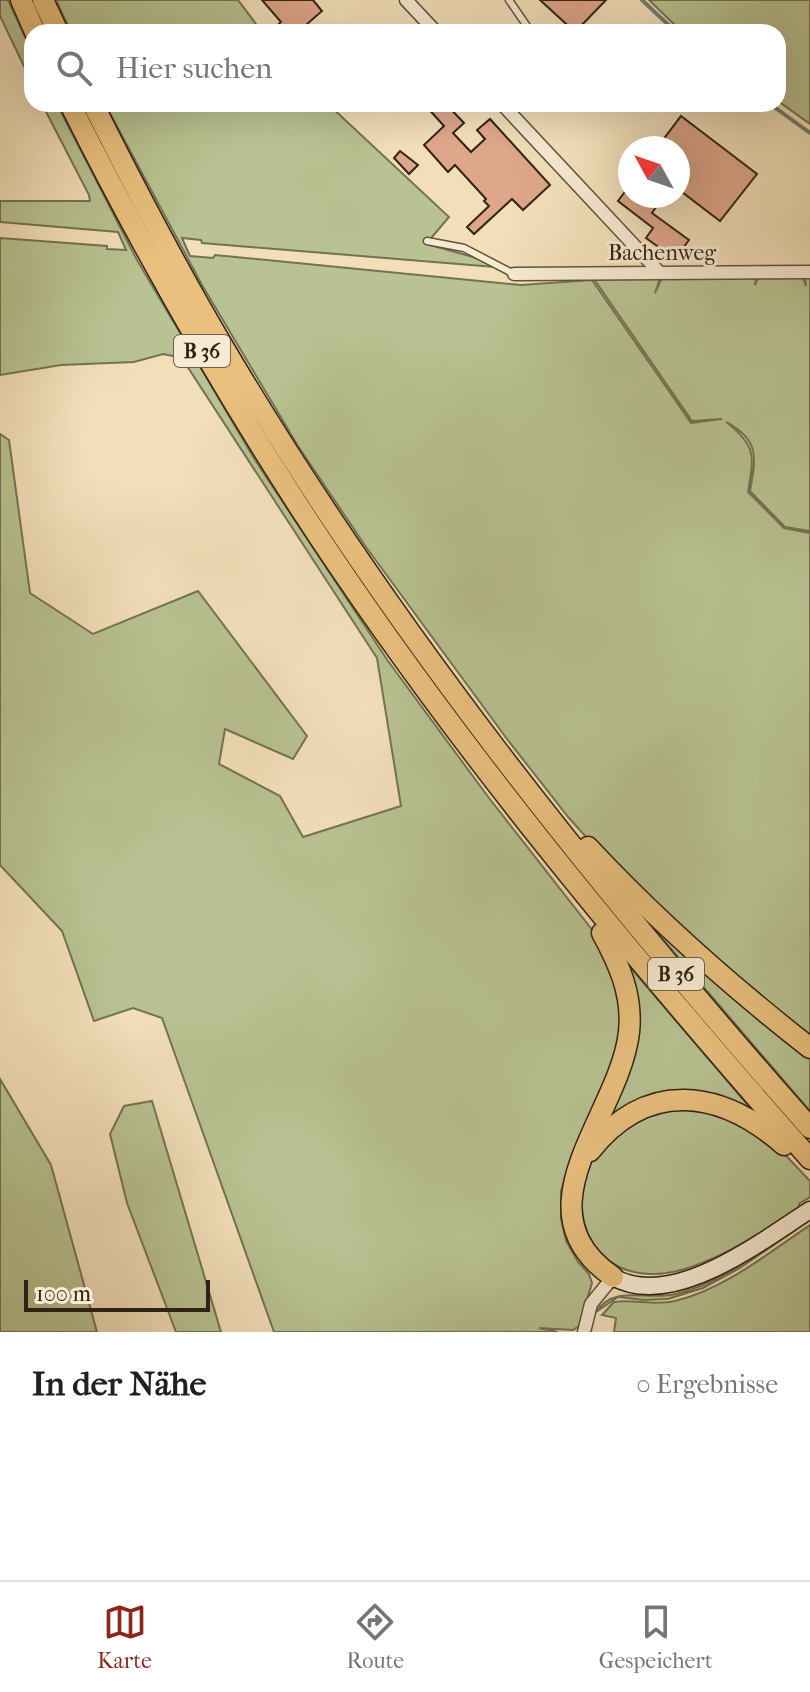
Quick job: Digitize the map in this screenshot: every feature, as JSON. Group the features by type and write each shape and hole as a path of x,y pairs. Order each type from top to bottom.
{"highway":[{"path":"21,0 32,24"},
{"path":"43,0 54,24"},
{"name":"B 36","path":"74,112 172,298 222,384 299,506 440,708 588,899 810,1161"},
{"name":"B 36","path":"97,112 204,312 281,440 398,616 548,815 670,967 810,1128"},
{"name":"B 36","path":"548,815 588,847 680,940 810,1048"},
{"name":"B 36","path":"581,1164 587,1139 620,1071 629,1030 629,1006 623,979 588,899"},
{"path":"613,1277 590,1257 574,1229 570,1209 571,1194 581,1164 607,1131 620,1121 663,1101 693,1099 722,1105 750,1119 794,1156 810,1161"}],"main road":[{"path":"613,1277 620,1282 644,1286 691,1278 727,1262 810,1210"}],"street":[{"path":"406,0 428,24"},
{"path":"509,112 659,272"},
{"name":"Bachenweg","path":"514,274 810,272"},
{"path":"584,1332 591,1304 613,1277"}],"lane":[{"path":"509,0 526,24"},
{"path":"427,241 464,248 514,274"}],"green space":[{"path":"0,0 8,0 24,35 24,66 0,16"},
{"path":"56,0 238,0 256,24 67,24"},
{"path":"649,0 810,0 810,124 786,107 786,24 674,24"},
{"path":"46,112 61,112 137,260 255,460 388,661 489,798 604,945 624,1006 620,1055 570,1163 561,1191 561,1219 566,1241 592,1283 579,1326 573,1330 274,1332 162,1018 133,1008 94,1021 62,931 0,865 0,434 9,440 30,593 93,634 198,591 307,736 293,759 225,729 219,764 280,796 303,837 401,806 377,658 185,363 178,357 163,354 134,362 61,365 0,375 0,238 126,250 118,232 0,222 0,201 90,201"},
{"path":"109,112 337,112 449,217 426,244 484,260 495,267 202,243 201,240 182,238 190,256 213,258 215,255 521,285 592,280 691,423 722,419 692,421 594,279 660,278 655,293 662,278 756,278 755,285 758,278 803,278 806,286 805,277 810,277 810,531 785,527 750,491 753,451 745,436 726,422 743,438 751,452 748,492 784,528 810,533 810,1043 614,868 569,818 366,547 298,446 202,285"},
{"path":"628,899 810,1056 810,1111"},
{"path":"625,961 758,1117 704,1095 602,1127 616,1091"},
{"path":"0,1079 51,1165 97,1332 0,1332"},
{"path":"152,1101 221,1332 176,1332 127,1203 110,1134 124,1106"},
{"path":"655,1109 715,1109 777,1146 810,1181 810,1197 799,1204 799,1209 708,1261 669,1273 650,1274 625,1269 606,1258 592,1242 584,1222 582,1201 585,1178 594,1157 609,1138"},
{"path":"810,1217 810,1220 740,1268 703,1288 668,1299 618,1297 596,1312 612,1298 622,1296 632,1295 665,1296 712,1281 746,1262"},
{"path":"810,1225 810,1332 614,1332 616,1318 602,1315 614,1302 675,1301 711,1288 746,1269"}],"building":[{"path":"262,0 313,0 322,11 307,24 279,24 281,22"},
{"path":"540,0 606,0 583,24 566,24"},
{"path":"431,112 454,112 464,123 453,133 471,152 485,139 477,130 490,119 550,185 523,210 512,199 474,234 467,227 489,206 484,201 486,199 455,165 448,172 424,145 444,126"},
{"path":"681,116 757,174 720,221 690,198 690,136 666,136"},
{"path":"400,151 418,165 409,174 394,158"},
{"path":"627,208 656,208 652,213 689,240 675,259 646,238 653,228"}],"waterway":[{"path":"642,0 668,24"},
{"path":"781,112 810,133"}]}
